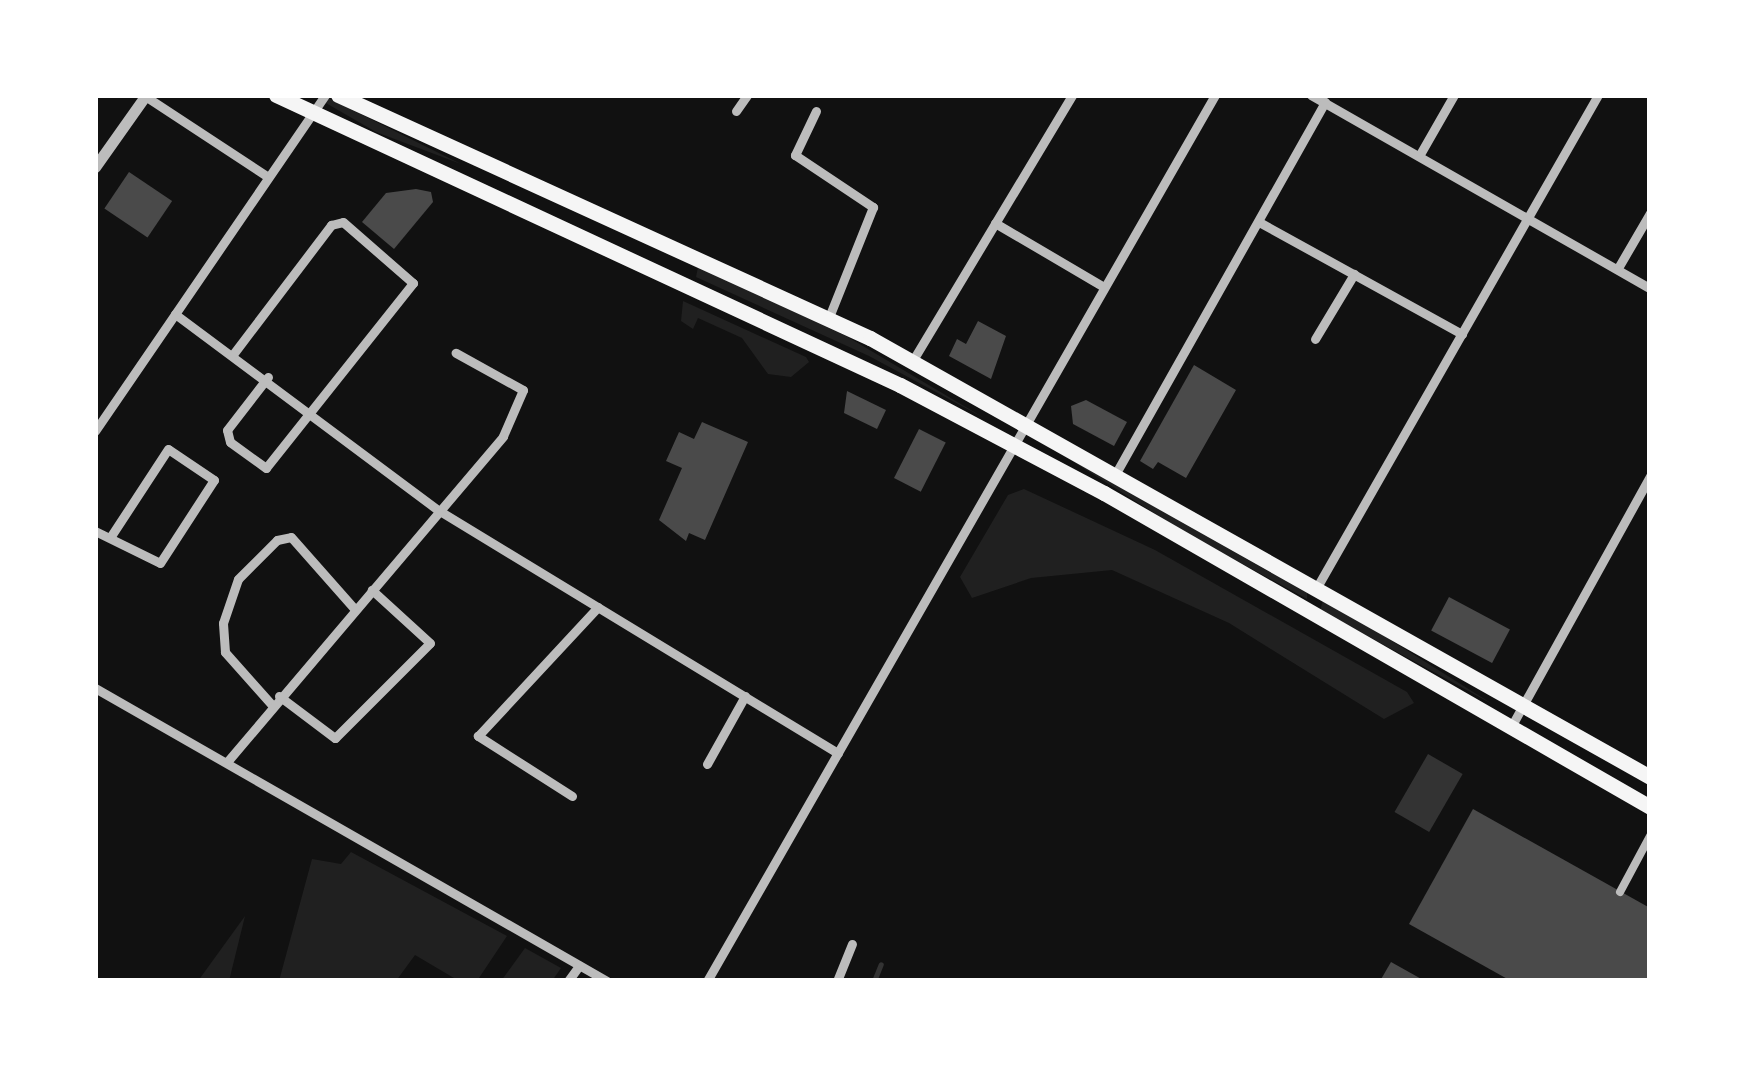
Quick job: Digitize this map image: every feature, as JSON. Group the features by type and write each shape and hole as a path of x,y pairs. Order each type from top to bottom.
{"main road":[{"path":"276,95 818,344 1014,445 1650,807"},
{"path":"338,95 829,317 913,360 1650,777"}],"street":[{"path":"95,431 326,95"},
{"path":"736,111 747,95"},
{"path":"913,360 1072,95"},
{"path":"707,981 1214,95"},
{"path":"1311,95 1650,288"},
{"path":"1418,156 1454,95"},
{"path":"1317,587 1598,95"},
{"path":"95,167 145,96 267,176"},
{"path":"1116,473 1325,102"},
{"path":"816,111 795,156 872,207 829,317"},
{"path":"1618,268 1650,213"},
{"path":"234,353 331,225 343,222 412,283 266,468 230,442 227,430 268,378"},
{"path":"995,222 1104,287"},
{"path":"1259,222 1462,334"},
{"path":"1316,339 1354,274"},
{"path":"176,314 268,378 438,510 838,752"},
{"path":"227,762 353,607 372,590 503,436 523,398 520,384 456,353"},
{"path":"95,531 160,564 214,480 168,449 111,536"},
{"path":"1510,727 1650,476"},
{"path":"272,705 225,652 223,623 238,578 277,540 291,537 353,607"},
{"path":"279,696 335,738 430,644 372,590"},
{"path":"572,796 478,736 598,607"},
{"path":"95,688 606,981"},
{"path":"707,764 745,696"},
{"path":"1620,892 1650,836"},
{"path":"837,981 852,944"},
{"path":"568,981 579,966"}],"shaded area":[{"path":"312,95 322,95 461,164 376,132"},
{"path":"698,267 846,336 986,419 869,356 696,277"},
{"path":"683,301 806,357 809,362 791,377 768,374 742,338 698,318 693,329 681,321"},
{"path":"1055,450 1307,593 1307,599 1184,532"},
{"path":"1024,489 1155,550 1407,692 1414,703 1384,719 1229,623 1112,570 1031,578 972,598 960,577 1008,495"},
{"path":"1323,601 1357,619 1494,705 1320,610"},
{"path":"1428,754 1463,774 1429,832 1394,812"},
{"path":"351,852 507,936 477,981 459,981 415,955 396,981 279,981 312,859 341,864"},
{"path":"245,916 229,981 198,981"},
{"path":"525,948 561,968 552,981 501,981"}],"building":[{"path":"129,172 172,201 148,238 104,208"},
{"path":"416,189 431,192 433,202 394,249 362,222 386,193"},
{"path":"978,321 1006,336 991,379 949,356 957,339 966,344"},
{"path":"1194,365 1236,390 1186,478 1158,462 1153,469 1140,461"},
{"path":"847,391 886,410 877,429 844,413"},
{"path":"1086,400 1127,422 1114,446 1073,424 1071,406"},
{"path":"702,422 748,442 705,540 689,533 686,541 659,520 682,468 666,461 679,432 694,439"},
{"path":"919,429 946,443 921,492 894,478"},
{"path":"1449,597 1510,629 1492,663 1431,631"},
{"path":"1473,809 1650,908 1650,981 1511,981 1409,924"},
{"path":"1391,962 1425,981 1380,981"}],"waterway":[{"path":"874,981 881,964"}]}
